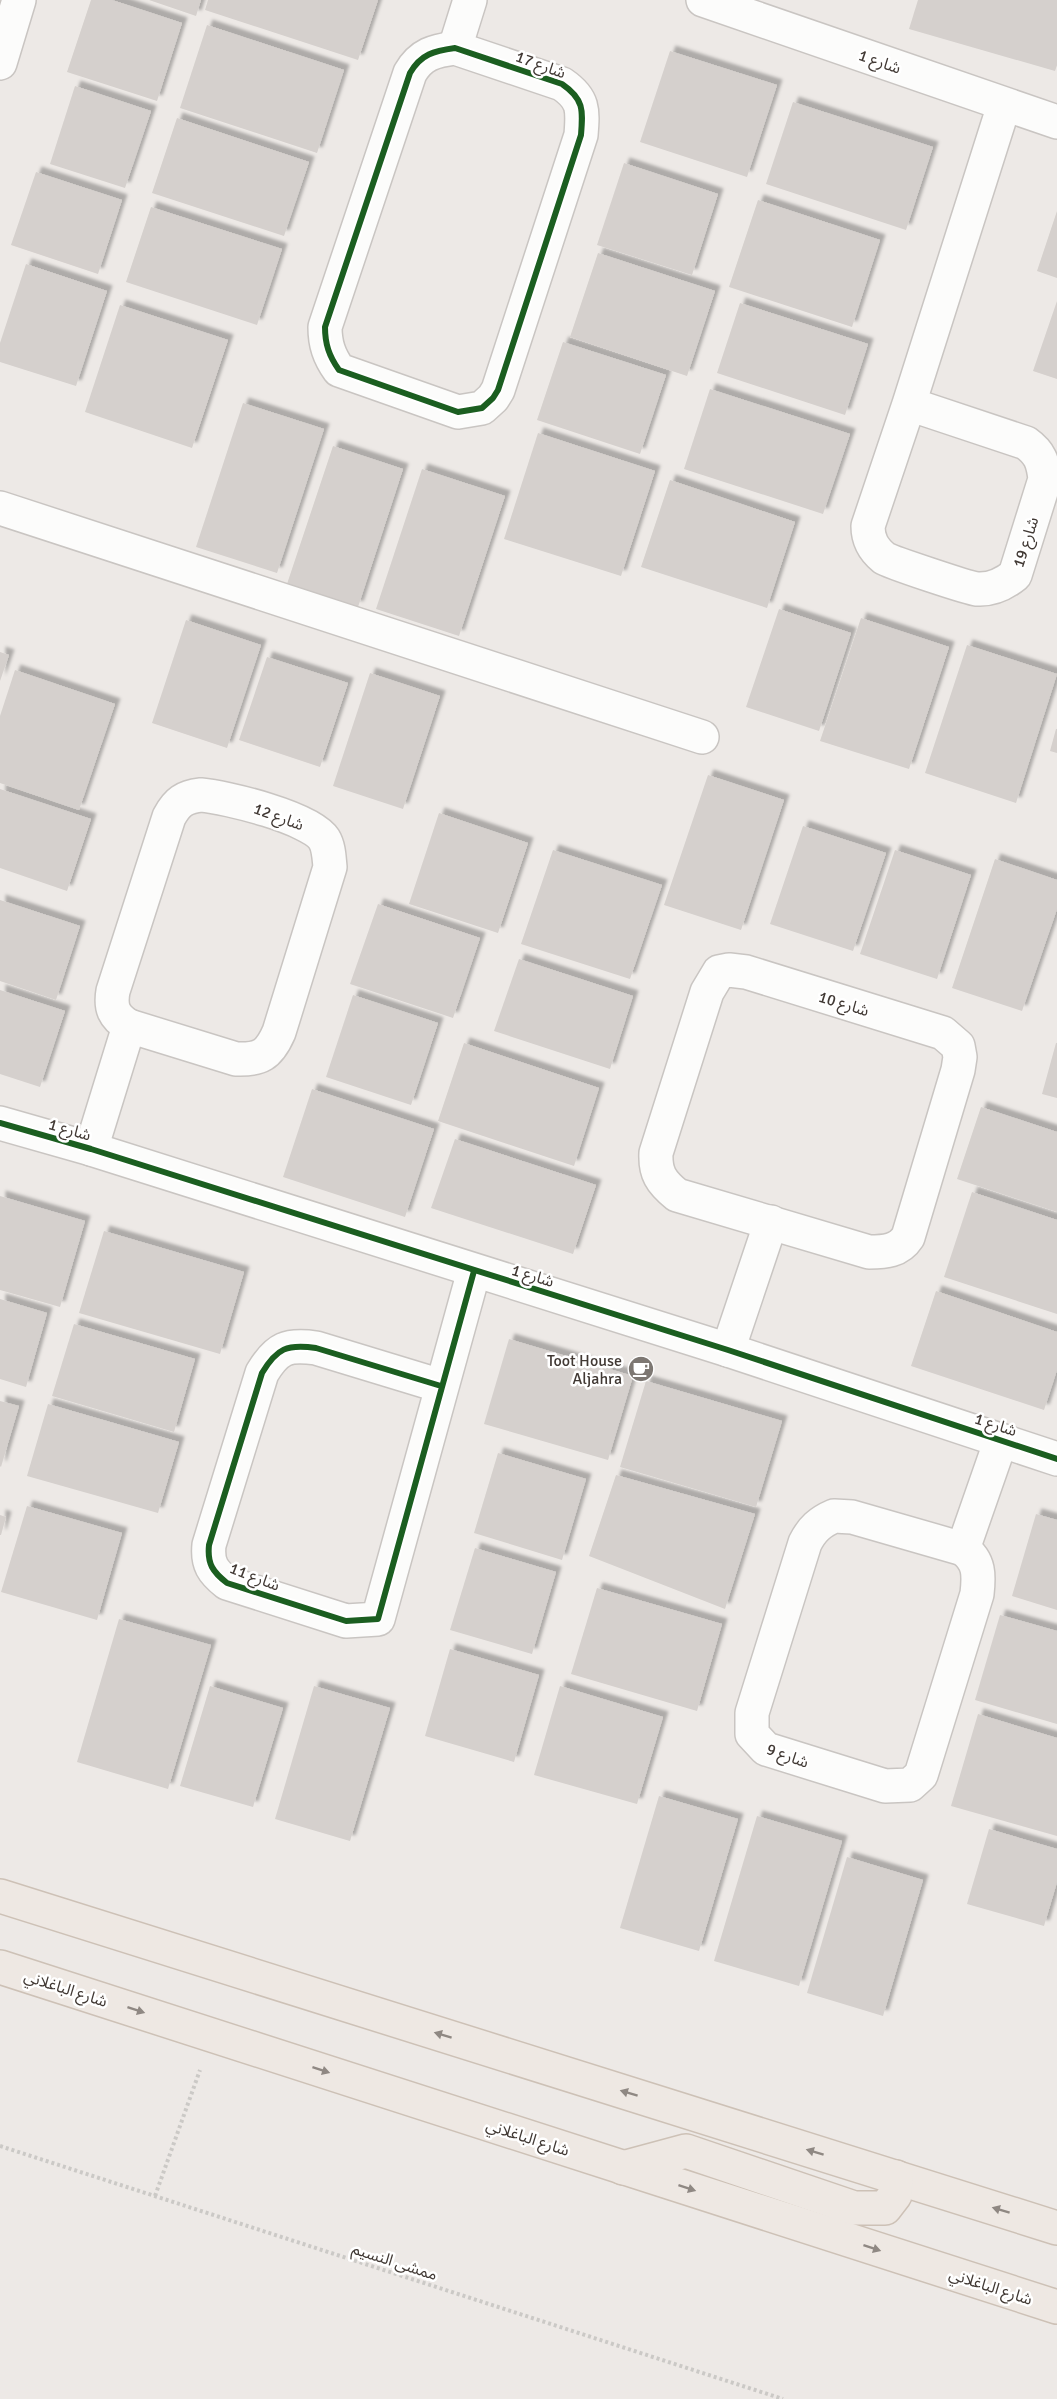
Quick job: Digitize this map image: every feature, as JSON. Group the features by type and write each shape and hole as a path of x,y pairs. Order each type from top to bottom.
{"main road":[{"path":"0,1896 1057,2228"},
{"name":"شارع الباغلاني","path":"0,1966 1057,2307"},
{"path":"623,2168 686,2151 854,2208 885,2208 895,2195 896,2177"}],"street":[{"path":"0,63 19,0"},
{"path":"454,48 470,0"},
{"name":"شارع 1","path":"707,1 1057,122"},
{"name":"شارع 17","path":"454,48 562,84 572,91 581,104 582,117 581,135 498,390 482,408 458,412 339,370 331,359 325,336 326,327 410,73 417,62 429,52 454,48"},
{"name":"شارع 19","path":"909,404 1026,442 1037,452 1043,464 1045,480 1015,575 1004,585 977,589 886,559 873,547 868,537 868,526 1004,105"},
{"path":"0,508 702,736"},
{"name":"شارع 12","path":"187,796 220,796 302,822 324,838 330,867 279,1032 274,1044 266,1053 252,1059 236,1059 129,1026 120,1021 113,1011 112,991 169,817 175,805 187,796"},
{"name":"شارع 10","path":"729,970 746,972 943,1033 951,1038 958,1046 960,1057 958,1070 908,1237 903,1244 884,1252 869,1252 771,1222 677,1195 657,1174 656,1153 707,992 719,972 729,970"},
{"path":"91,1149 129,1026"},
{"name":"شارع 1","path":"0,1123 91,1149 728,1350 1057,1459"},
{"path":"728,1350 771,1222"},
{"name":"شارع 11","path":"441,1386 316,1348 297,1345 283,1349 271,1358 262,1373 209,1545 209,1564 216,1574 227,1583 346,1622 378,1619 474,1271"},
{"path":"963,1549 1001,1440"},
{"name":"شارع 9","path":"834,1516 852,1517 963,1549 976,1563 979,1577 977,1594 921,1775 910,1785 885,1786 766,1749 757,1742 752,1734 752,1713 805,1543 811,1531 822,1521 834,1516"}],"path":[{"path":"155,2196 213,2035"}],"building":[{"path":"91,0 112,0 182,23 157,101 67,72"},
{"path":"149,0 201,0 196,16"},
{"path":"208,0 378,0 358,60 205,10"},
{"path":"918,0 1057,0 1057,65 1055,71 909,29"},
{"path":"207,25 344,70 317,153 180,108"},
{"path":"670,51 777,85 747,177 640,142"},
{"path":"75,86 151,111 125,188 50,164"},
{"path":"793,102 933,147 906,230 766,184"},
{"path":"177,118 309,162 284,236 152,193"},
{"path":"624,163 718,194 692,275 597,245"},
{"path":"36,172 122,200 98,274 11,245"},
{"path":"758,200 880,240 852,327 729,287"},
{"path":"151,207 282,249 257,325 126,282"},
{"path":"1057,211 1057,278 1037,271"},
{"path":"598,253 715,291 687,376 570,337"},
{"path":"26,264 107,291 76,386 0,362 0,343"},
{"path":"1057,301 1057,379 1033,371"},
{"path":"740,303 868,344 845,415 717,373"},
{"path":"120,305 228,340 192,448 85,412"},
{"path":"563,342 666,375 640,454 537,420"},
{"path":"710,389 850,434 823,514 684,469"},
{"path":"243,403 324,429 277,573 196,547"},
{"path":"538,433 655,471 621,576 504,539"},
{"path":"333,446 403,469 358,607 287,584"},
{"path":"422,469 505,496 459,636 376,609"},
{"path":"670,480 795,522 767,608 641,567"},
{"path":"779,609 851,633 819,731 746,707"},
{"path":"861,618 949,647 909,769 820,741"},
{"path":"186,620 261,645 227,748 152,723"},
{"path":"967,645 1057,674 1016,803 925,773"},
{"path":"0,652 9,655 0,681"},
{"path":"267,657 348,683 320,767 239,740"},
{"path":"15,670 115,704 79,810 0,783 0,716"},
{"path":"370,673 440,696 403,809 333,786"},
{"path":"1057,729 1057,753 1050,751"},
{"path":"708,775 784,800 741,930 664,905"},
{"path":"0,789 91,819 67,891 0,868"},
{"path":"439,813 528,843 498,933 409,904"},
{"path":"803,826 886,853 853,951 770,924"},
{"path":"553,850 662,885 630,979 521,944"},
{"path":"895,850 971,875 937,979 860,954"},
{"path":"995,859 1057,880 1057,909 1022,1011 952,988"},
{"path":"0,900 80,926 56,1000 0,981"},
{"path":"378,904 480,938 453,1018 350,984"},
{"path":"519,959 633,996 610,1069 494,1031"},
{"path":"0,990 65,1011 40,1087 0,1074"},
{"path":"353,995 438,1023 411,1105 326,1077"},
{"path":"464,1043 599,1088 574,1166 438,1121"},
{"path":"1057,1043 1057,1098 1042,1094"},
{"path":"312,1089 434,1129 405,1217 283,1177"},
{"path":"981,1107 1057,1132 1057,1212 957,1179"},
{"path":"455,1139 596,1185 573,1254 431,1208"},
{"path":"972,1192 1057,1220 1057,1314 944,1277"},
{"path":"0,1196 85,1221 60,1307 0,1290"},
{"path":"104,1231 244,1272 220,1354 79,1313"},
{"path":"936,1291 1057,1332 1057,1370 1044,1410 911,1366"},
{"path":"0,1299 47,1313 26,1387 0,1379"},
{"path":"74,1324 195,1359 174,1432 52,1396"},
{"path":"509,1339 633,1376 608,1460 484,1424"},
{"path":"646,1381 782,1421 756,1507 620,1467"},
{"path":"0,1401 19,1406 1,1467 0,1466"},
{"path":"48,1404 179,1442 158,1513 27,1476"},
{"path":"498,1453 586,1479 562,1560 474,1533"},
{"path":"616,1475 755,1514 725,1609 589,1556"},
{"path":"27,1506 122,1533 97,1620 1,1592"},
{"path":"1036,1514 1057,1520 1057,1610 1012,1596"},
{"path":"0,1515 6,1517 1,1535 0,1535"},
{"path":"475,1548 556,1572 532,1654 450,1630"},
{"path":"597,1588 722,1624 697,1711 571,1674"},
{"path":"1000,1615 1057,1631 1057,1724 975,1700"},
{"path":"119,1619 211,1645 168,1789 77,1762"},
{"path":"450,1649 539,1675 514,1762 425,1736"},
{"path":"210,1686 283,1708 253,1807 180,1786"},
{"path":"314,1686 390,1708 350,1841 275,1819"},
{"path":"560,1686 663,1717 637,1804 534,1775"},
{"path":"978,1714 1057,1738 1057,1836 951,1806"},
{"path":"659,1796 738,1819 699,1951 620,1928"},
{"path":"757,1816 842,1841 799,1986 714,1961"},
{"path":"989,1829 1057,1849 1057,1882 1044,1926 967,1904"},
{"path":"847,1857 923,1880 883,2016 807,1993"}],"cycle path":[{"path":"455,48 562,84 575,95 582,112 581,135 498,390 482,408 458,412 339,370 328,350 325,327 410,73 429,54 455,48"},
{"path":"0,1123 91,1149 728,1350 1057,1459"},
{"path":"441,1386 316,1348 297,1347 278,1353 262,1373 209,1545 210,1562 218,1575 227,1583 346,1621 378,1619 474,1271"}],"place":[{"name":"Toot House Aljahra","path":"641,1369"}]}
